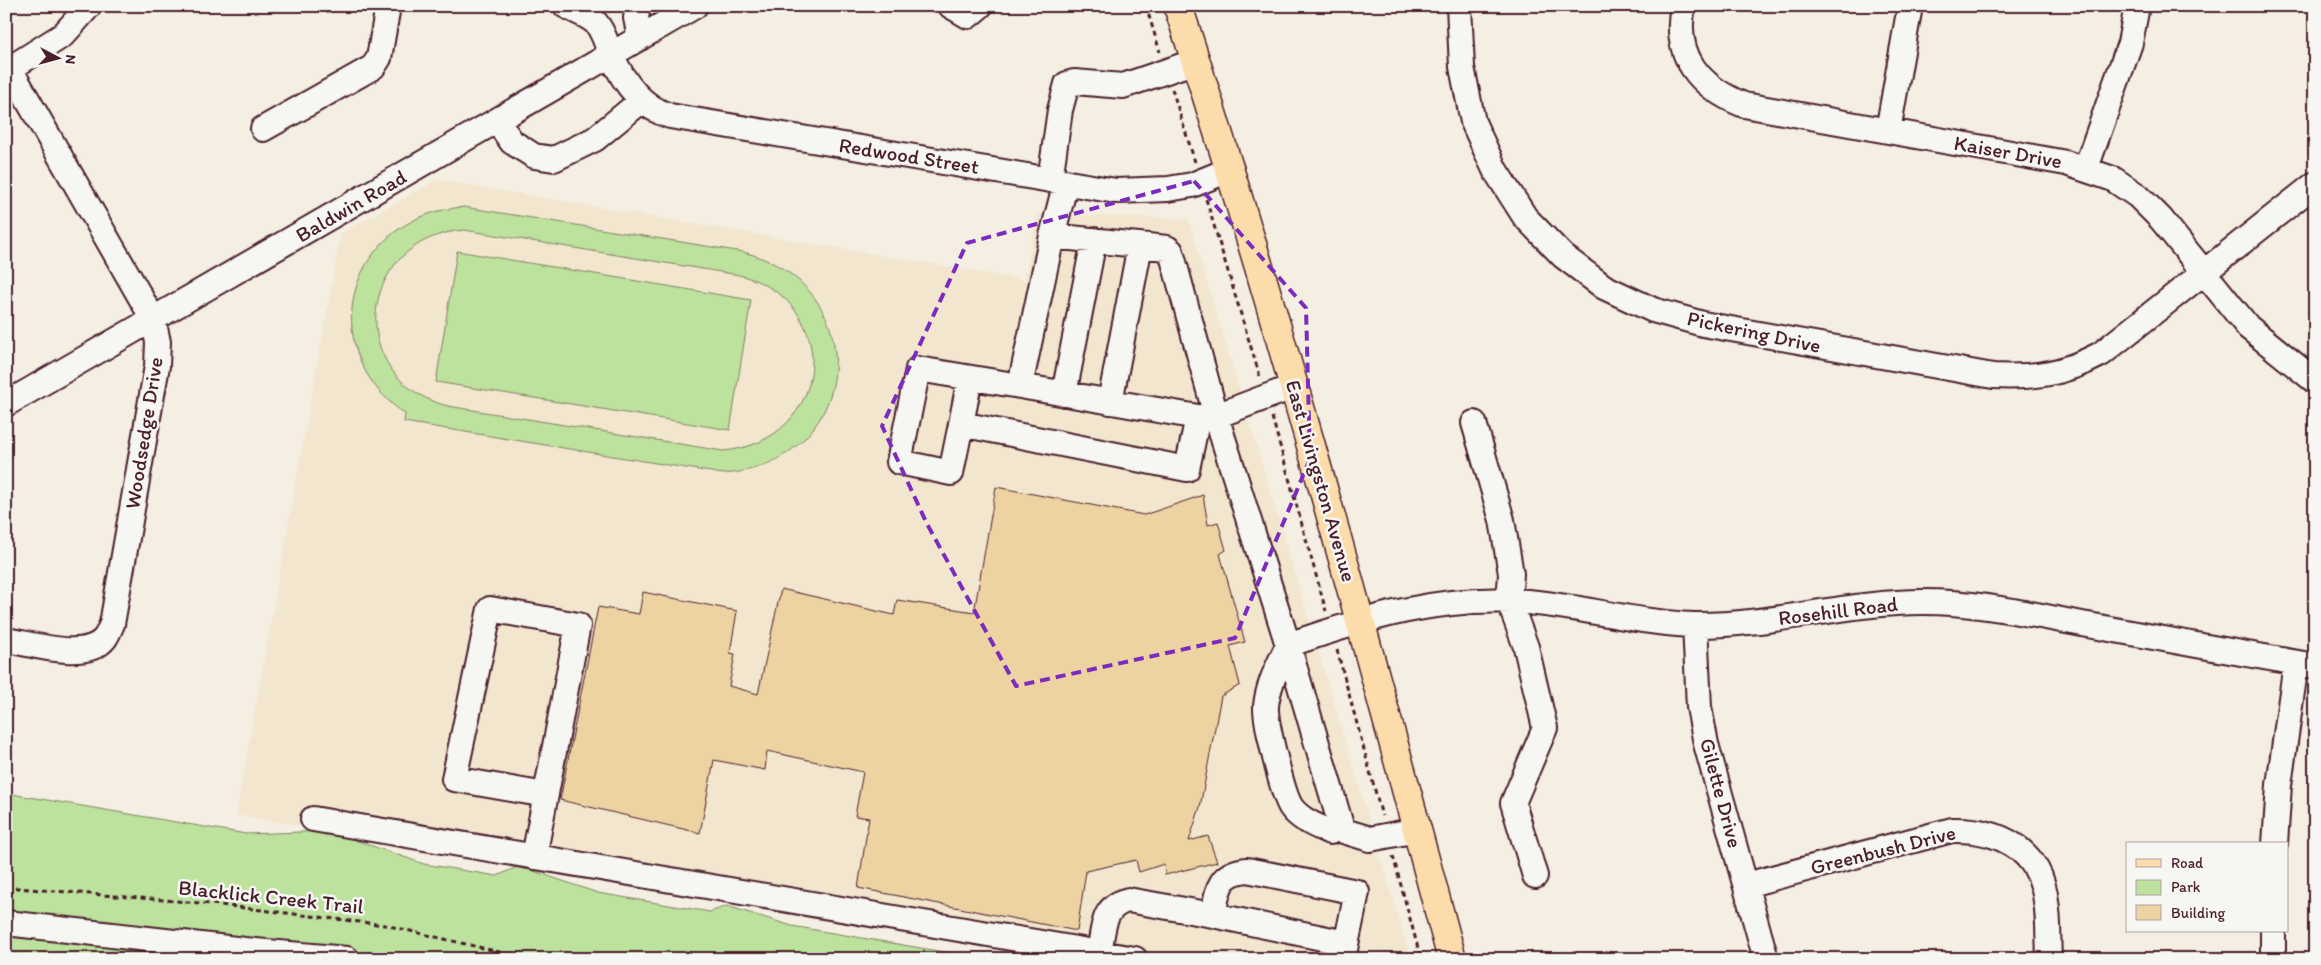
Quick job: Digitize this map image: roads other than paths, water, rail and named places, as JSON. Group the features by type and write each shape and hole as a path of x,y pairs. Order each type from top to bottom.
{"main road":[{"name":"East Livingston Avenue","path":"1178,6 1231,169 1295,386 1452,959"}],"street":[{"path":"8,70 63,35 89,6"},
{"path":"263,130 373,67 380,58 388,6"},
{"name":"Redwood Street","path":"566,6 588,17 596,24 603,33 611,55 641,101 649,108 670,116 1116,191 1168,189 1201,181 1231,169"},
{"path":"638,6 636,18 640,38"},
{"name":"Baldwin Road","path":"6,404 695,6"},
{"path":"952,6 968,16 980,6"},
{"name":"Pickering Drive","path":"1459,6 1462,66 1473,122 1495,170 1525,217 1563,256 1604,287 1653,310 1703,324 1993,376 2022,378 2049,375 2077,367 2102,354 2315,184"},
{"name":"Kaiser Drive","path":"1683,6 1681,34 1685,53 1694,71 1708,86 1725,98 1744,105 2066,162 2113,179 2138,196 2205,272 2248,327 2315,381"},
{"path":"1888,131 1910,6"},
{"path":"2086,168 2130,43 2137,6"},
{"path":"1020,386 1052,236 1058,181 1060,110 1068,84 1074,82 1123,86 1196,61"},
{"name":"Woodsedge Drive","path":"6,640 74,651 90,649 104,639 112,624 157,366 158,342 153,319 8,70"},
{"path":"497,121 512,142 534,156 554,159 595,139 641,101"},
{"path":"1052,236 1167,248 1173,254 1207,417 1288,645 1340,822 1337,829"},
{"path":"1064,394 1094,240"},
{"path":"1110,402 1140,245"},
{"path":"970,378 951,473 899,462 918,368 1207,417 1295,386"},
{"path":"961,424 1188,470 1207,417"},
{"path":"1474,423 1502,520 1511,574 1508,601 1526,647 1545,728 1512,803 1534,876"},
{"name":"Rosehill Road","path":"1288,645 1360,620 1416,607 1508,601 1695,625 1778,618 1888,603 1958,603 2306,664"},
{"path":"534,856 546,795 578,625 490,609 454,779 546,795"},
{"name":"Gilette Drive","path":"1695,625 1700,707 1706,744 1766,959"},
{"path":"1288,645 1270,685 1266,707 1267,729 1290,806 1300,816 1330,832 1337,829 1370,839 1417,830"},
{"path":"2275,842 2279,785 2306,664"},
{"path":"313,819 1135,959"},
{"name":"Greenbush Drive","path":"1746,885 1952,830 1974,829 1995,834 2015,844 2040,877 2046,899 2049,959"},
{"path":"1099,953 1107,913 1116,903 1128,900 1214,915 1344,951 1357,892 1247,870 1235,871 1225,877 1218,890 1214,915"},
{"path":"6,923 215,952 347,959"},
{"path":"2273,932 2274,959"}]}
